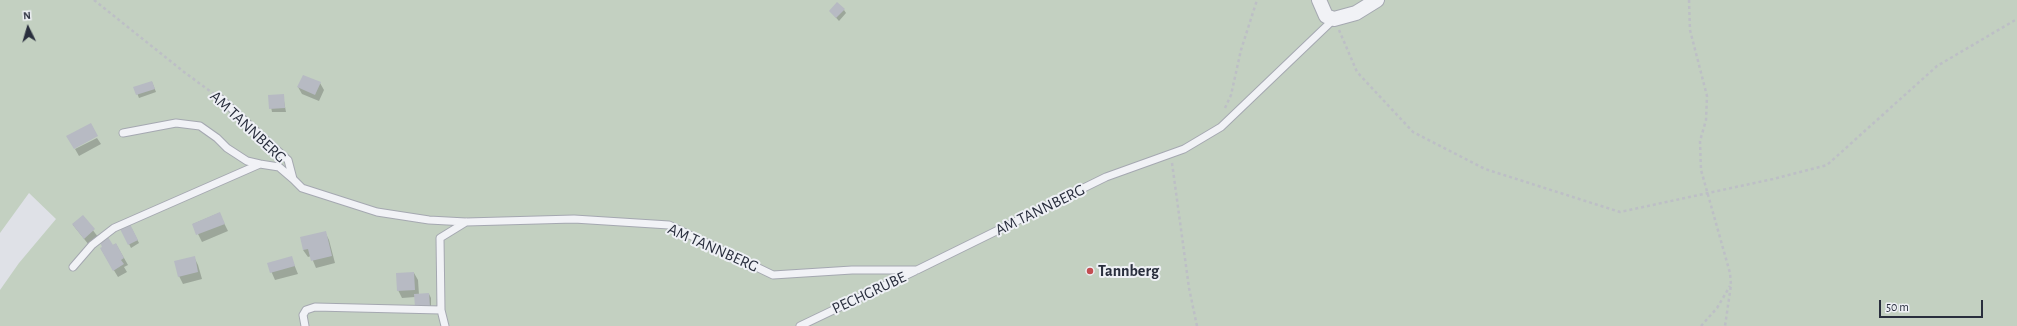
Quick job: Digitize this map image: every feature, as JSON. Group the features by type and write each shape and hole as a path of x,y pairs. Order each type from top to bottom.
{"street":[{"path":"1319,0 1326,16 1334,19 1356,12 1376,0"}],"lane":[{"name":"AM TANNBERG","path":"222,99 288,160 293,179 302,188 377,212 429,220 466,222 574,219 669,225 773,275 852,270 917,270 1106,177 1184,149 1221,127 1334,19"},
{"path":"123,133 176,124 200,126 218,138 227,148 247,161 280,167 293,179"},
{"path":"73,267 92,245 114,228 260,164"},
{"path":"445,326 441,310 440,238 466,222"},
{"name":"PECHGRUBE","path":"800,326 917,270"},
{"path":"305,326 303,315 306,310 315,307 441,310"}],"path":[{"name":"AM TANNBERG","path":"94,0 184,72 222,99"},
{"path":"1224,109 1230,94 1241,50 1257,0"},
{"path":"1690,0 1690,30 1707,96 1706,120 1700,140 1701,170 1730,273 1731,285 1725,326"},
{"path":"1334,19 1357,72 1412,132 1485,169 1620,212 1773,179 1827,165 1937,66 2017,19"},
{"path":"1170,154 1189,288 1197,326"},
{"path":"1701,326 1717,308 1731,285"}],"green space":[{"path":"0,0 2017,0 2017,326 0,326 0,290 19,263 56,219 29,193 0,233"}],"building":[{"path":"837,2 845,9 836,18 829,11"},
{"path":"303,75 321,82 315,95 297,87"},
{"path":"152,81 155,89 136,95 133,87"},
{"path":"284,94 285,108 269,109 268,95"},
{"path":"91,123 98,136 74,149 66,136"},
{"path":"220,212 225,224 196,235 192,224"},
{"path":"83,215 95,229 84,239 72,224"},
{"path":"130,224 138,240 128,245 120,229"},
{"path":"326,231 332,256 311,261 308,249 303,250 300,237"},
{"path":"108,237 113,245 116,243 124,258 121,260 124,264 113,271 100,248 102,247 100,242"},
{"path":"195,256 198,272 178,277 174,261"},
{"path":"292,256 295,266 270,273 267,263"},
{"path":"414,272 415,290 397,291 396,273"},
{"path":"429,293 430,307 415,307 414,294"}],"place":[{"name":"Tannberg","path":"1090,271"}]}
